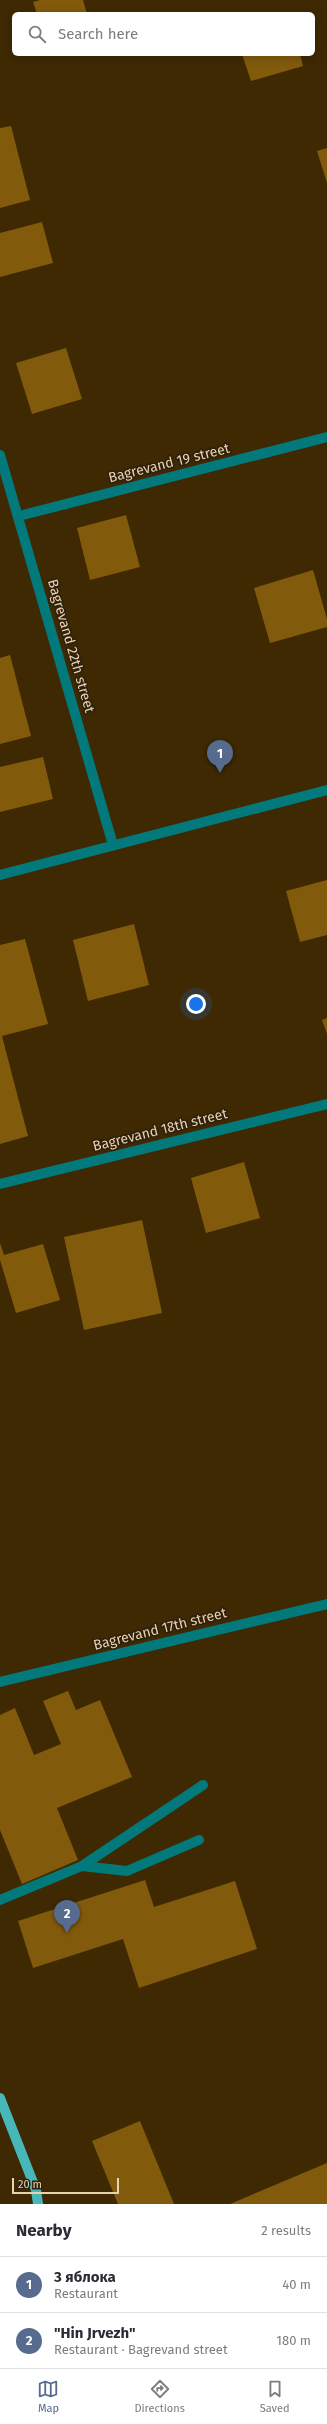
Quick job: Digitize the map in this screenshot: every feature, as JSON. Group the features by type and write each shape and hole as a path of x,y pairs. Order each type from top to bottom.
{"main road":[{"path":"0,2098 36,2190 38,2204"}],"street":[{"name":"Bagrevand 19 street","path":"19,516 327,437"},
{"name":"Bagrevand 22th street","path":"0,455 19,516 113,845"},
{"path":"0,875 327,790"},
{"name":"Bagrevand 18th street","path":"0,1184 327,1104"},
{"name":"Bagrevand 17th street","path":"0,1682 327,1604"},
{"path":"0,1900 82,1866 203,1785"},
{"path":"82,1866 127,1871 199,1840"}],"building":[{"path":"40,0 83,0 86,12 36,12 33,2"},
{"path":"243,56 300,56 303,66 251,81"},
{"path":"11,126 30,200 0,208 0,128"},
{"path":"327,148 327,183 317,151"},
{"path":"42,222 53,263 0,277 0,233"},
{"path":"66,348 82,399 32,414 16,363"},
{"path":"126,515 140,567 90,580 77,528"},
{"path":"313,570 327,619 327,627 270,643 254,588"},
{"path":"10,655 31,736 0,744 0,658"},
{"path":"43,757 53,799 0,812 0,767"},
{"path":"327,880 327,935 300,942 286,891"},
{"path":"134,924 149,985 88,1001 73,940"},
{"path":"25,939 48,1024 2,1036 28,1136 0,1144 0,945"},
{"path":"327,1018 327,1034 322,1020"},
{"path":"244,1162 260,1218 206,1233 191,1178"},
{"path":"142,1220 162,1313 84,1330 64,1237"},
{"path":"0,1243 4,1255 43,1244 60,1300 16,1313 0,1260"},
{"path":"68,1691 76,1710 100,1700 132,1777 57,1808 78,1860 22,1884 0,1830 0,1715 15,1708 34,1755 61,1744 43,1701"},
{"path":"145,1880 154,1907 235,1881 257,1949 139,1988 123,1939 33,1968 18,1921"},
{"path":"140,2121 174,2204 118,2204 92,2141"},
{"path":"327,2163 327,2204 230,2204"}],"place":[{"name":"3 яблока","path":"220,773"},
{"name":"\"Hin Jrvezh\"","path":"67,1933"}]}
